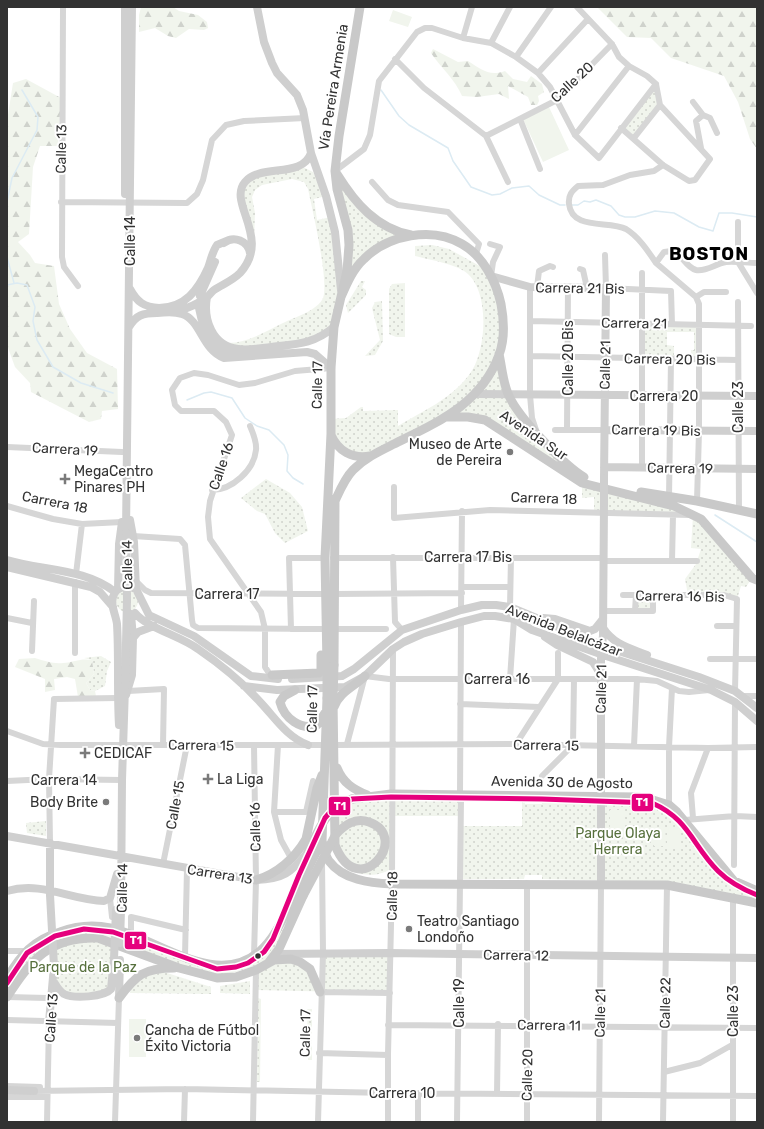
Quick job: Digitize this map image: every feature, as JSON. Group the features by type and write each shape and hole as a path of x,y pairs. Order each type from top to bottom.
{"main road":[{"name":"Calle 14","path":"125,7 127,308 122,452 122,522 127,534"},
{"name":"Calle 14","path":"119,998 117,959 120,855 120,780 127,600 127,308 130,289 127,202 132,7"},
{"name":"Calle 17","path":"258,7 264,42 272,63 277,72 299,100 305,118 311,153 326,196 335,232 341,297"},
{"name":"Vía Pereira Armenia","path":"335,170 339,136 360,7"},
{"path":"175,312 234,279 250,258 252,249 251,231 240,198 242,186 252,177 301,166 307,162 311,153"},
{"path":"301,166 313,172 320,180"},
{"name":"Calle 17","path":"329,558 335,501 342,484 353,470 371,456 445,417 465,404 476,394 490,375 500,354 504,326 500,298 491,276 476,254 462,244 447,238 414,236 390,228 371,216 353,196 335,170"},
{"name":"Calle 17","path":"335,170 337,189 348,230 349,245 347,271 334,327 331,368 329,558 330,745 335,836"},
{"name":"Calle 17","path":"341,297 354,270 364,259 387,243 414,236"},
{"path":"130,289 138,302 158,308 177,306 188,298 204,275 217,245 236,239 245,243 248,248 250,258"},
{"path":"229,240 222,246 203,297 209,328 222,343 233,348 244,350 305,343 318,339 334,327"},
{"name":"Carrera 21 Bis","path":"491,276 533,287 606,288"},
{"name":"Calle 21","path":"601,884 600,746 604,559 604,395 606,288"},
{"path":"127,308 138,302"},
{"path":"199,308 204,329 216,346 234,355 244,356"},
{"path":"128,328 134,319 141,314 175,312 187,316 192,320 216,354 234,358 307,352 315,354 331,368"},
{"name":"Avenida Sur","path":"500,354 508,394 515,406 564,463"},
{"name":"Carrera 20","path":"476,394 757,396"},
{"name":"Avenida Sur","path":"445,417 468,417 493,423 582,483"},
{"name":"Carrera 19 Bis","path":"604,430 757,431"},
{"path":"331,434 340,449 346,453 354,456 371,456"},
{"name":"Carrera 18","path":"564,463 575,472 606,485 669,498 697,501 757,514"},
{"name":"Carrera 19","path":"604,467 757,469"},
{"name":"Carrera 18","path":"582,483 674,506 697,517 752,578 757,580"},
{"path":"697,517 701,509 709,504"},
{"path":"119,725 123,692 112,599 117,590 119,544 122,522"},
{"path":"123,692 132,674 133,614 140,606 141,600 136,589 127,534"},
{"path":"7,560 107,586 117,590 129,587 136,589"},
{"path":"7,567 75,578 100,592 114,608 125,615 133,614"},
{"name":"Avenida Belalcázar","path":"141,600 148,615 194,636 250,676 276,677 342,676 354,669 402,630 461,610 496,604 510,607 606,647 699,677 735,691 757,708"},
{"name":"Avenida Belalcázar","path":"133,614 140,620 180,637 199,649 244,686 266,690 339,689 365,676 392,649 422,634 484,616 514,619 532,630 711,690 735,702 757,720"},
{"path":"534,617 555,619 590,631 595,629 603,615"},
{"path":"133,638 138,632 154,626"},
{"path":"276,677 314,675 320,672 321,647 330,629"},
{"path":"532,630 557,646 593,662 597,666 602,679"},
{"path":"603,632 617,644 682,667 699,677"},
{"path":"295,690 284,696 280,702 284,711 298,724 307,727 317,725 330,711 341,695 356,685 365,676"},
{"path":"244,686 291,736 308,746"},
{"name":"Calle 14","path":"121,745 119,725 123,692"},
{"name":"Calle 17","path":"322,841 325,767 330,745"},
{"path":"330,745 341,779 352,788 368,796"},
{"path":"256,880 273,874 291,858 306,839 317,788 325,767"},
{"name":"Avenida 30 de Agosto","path":"278,928 308,852 325,818 331,811 352,799 391,794 460,797 601,796 638,797 669,805"},
{"path":"669,805 689,819 734,880 757,892"},
{"path":"266,964 276,954 335,836 350,822 365,820 373,823 383,833 385,845 383,854 373,866 366,868 352,867 341,858 335,836"},
{"name":"Carrera 13","path":"7,836 256,880 278,878 294,869 308,852"},
{"path":"322,841 328,860 339,872 356,879 392,884 460,881 667,885 757,903"},
{"path":"7,978 25,951 53,934 84,926 112,928 209,964 227,966 240,963 254,956 269,942 278,928 322,841"},
{"name":"Calle 13","path":"49,1022 54,982 50,892 50,843"},
{"name":"Calle 14","path":"118,910 117,874 120,855"},
{"path":"7,891 14,889 50,892 104,901 110,898 117,874"},
{"path":"7,997 24,971 35,959 58,944 70,939 98,938 179,968 217,978 236,977 283,958 300,962 313,973 320,992"},
{"name":"Carrera 12","path":"276,954 391,953 757,958"},
{"name":"Calle 14","path":"54,982 59,990 71,996 102,995 111,989 117,959"},
{"path":"119,998 134,980 147,970 179,968"},
{"name":"Carrera 10","path":"7,1090 34,1090"}],"street":[{"name":"Calle 13","path":"63,7 61,202 62,257 64,267 78,286"},
{"path":"463,38 471,7"},
{"path":"491,43 510,7"},
{"path":"516,57 551,7"},
{"path":"577,7 612,44 619,56 629,66 647,76 656,84 660,105 710,159 695,180 689,181 663,165 621,128"},
{"path":"538,73 588,19"},
{"path":"335,170 364,149 370,135 379,81 417,32 425,28 432,28 463,38 491,43 516,57 538,73 550,87 575,134 599,158 656,84"},
{"name":"Calle 20","path":"486,136 557,100 612,44"},
{"path":"395,59 424,88 486,136 508,182"},
{"path":"575,134 629,66"},
{"path":"693,102 703,115 710,118 718,133"},
{"path":"634,138 660,105"},
{"path":"701,148 696,121 703,115"},
{"path":"61,202 187,203 198,194 203,180 212,140 226,125 244,121 305,118"},
{"path":"520,119 540,169"},
{"path":"663,165 654,171 630,175 603,185 578,186 570,194 569,203 571,212 583,222 614,225 633,234 656,263 696,297 699,304 699,431 697,501"},
{"path":"372,182 388,200 398,205 448,212 479,244 476,254"},
{"path":"738,222 738,262 757,293"},
{"path":"490,244 500,247 493,262 491,276"},
{"path":"656,263 664,252 672,251 681,256 687,264 697,270 704,270 726,262 757,263"},
{"name":"Calle 21","path":"605,255 606,288"},
{"path":"538,434 532,418 530,395 533,287 539,271 550,266 553,267"},
{"path":"580,269 583,270 587,288"},
{"path":"642,273 642,467"},
{"name":"Calle 20 Bis","path":"567,429 568,287"},
{"name":"Carrera 21 Bis","path":"606,288 671,291 672,324"},
{"path":"696,297 704,292 726,292"},
{"name":"Calle 23","path":"738,302 739,510"},
{"name":"Carrera 21","path":"531,321 699,325 737,324 751,326"},
{"name":"Carrera 20 Bis","path":"530,356 738,360"},
{"path":"669,498 670,396 672,359"},
{"name":"Calle 16","path":"265,667 264,628 261,612 210,539 208,517 212,490 231,440 231,431 226,422 214,411 186,412 178,409 175,405 172,390 180,378 189,374 198,374 239,385 255,383 295,371 331,368"},
{"path":"212,490 222,489 238,480 250,465 256,449 250,426"},
{"name":"Carrera 19 Bis","path":"555,430 604,430"},
{"name":"Carrera 19","path":"7,447 122,452"},
{"name":"Carrera 18","path":"394,487 394,518 462,511 490,510 697,517"},
{"name":"Carrera 18","path":"7,506 53,519 82,524 122,522"},
{"path":"461,610 462,511"},
{"path":"672,561 673,515"},
{"path":"76,653 75,578 82,524"},
{"path":"127,534 180,539 185,545 192,620 193,625 198,628 386,629 395,622"},
{"path":"393,557 395,622 402,630"},
{"path":"510,607 511,557"},
{"name":"Carrera 17 Bis","path":"290,594 289,558 511,557 697,561"},
{"name":"Carrera 17","path":"135,579 144,590 151,593 394,594 510,587"},
{"path":"290,594 291,629"},
{"name":"Carrera 16 Bis","path":"623,595 724,595 737,599 736,626"},
{"path":"635,611 636,595"},
{"path":"603,615 635,611 653,611 653,595"},
{"path":"32,651 34,601"},
{"path":"7,618 32,623"},
{"path":"510,679 514,619"},
{"path":"460,797 461,622"},
{"path":"718,626 736,626 737,659 735,691"},
{"path":"386,629 393,637"},
{"name":"Calle 18","path":"388,1122 388,1025 392,884 392,649"},
{"path":"516,744 558,679 558,653"},
{"path":"710,659 757,660"},
{"path":"382,660 389,664 393,670"},
{"path":"250,676 262,671 265,667 276,677"},
{"path":"348,744 365,676"},
{"name":"Carrera 16","path":"365,676 391,679 637,679 657,681 672,688 689,692 711,690"},
{"path":"542,776 572,745 574,679"},
{"path":"634,746 637,679"},
{"path":"669,805 669,747 672,688"},
{"path":"123,692 164,689 163,745"},
{"name":"Calle 13","path":"50,843 49,779 54,698 123,692"},
{"path":"742,696 757,696"},
{"path":"734,864 735,702"},
{"path":"460,704 539,707"},
{"name":"Carrera 15","path":"7,731 43,744 308,746 348,744 516,744 708,748 757,747"},
{"name":"Calle 15","path":"163,864 187,745"},
{"name":"Calle 16","path":"254,745 256,880 254,956"},
{"path":"278,745 274,812 282,840 291,858"},
{"path":"708,748 691,793 689,819 735,816 757,817"},
{"name":"Carrera 14","path":"7,781 49,779 120,780"},
{"path":"274,812 306,812 313,781"},
{"name":"Calle 19","path":"457,1122 460,797"},
{"name":"Calle 17","path":"318,1122 322,953 322,841"},
{"path":"185,956 187,869"},
{"name":"Calle 20","path":"527,883 527,1122"},
{"name":"Calle 21","path":"599,1122 601,884"},
{"name":"Calle 22","path":"663,1122 667,885"},
{"name":"Calle 13","path":"50,892 54,896 53,934"},
{"path":"110,898 112,905 112,928"},
{"name":"Calle 23","path":"733,899 733,1122"},
{"path":"131,936 131,917 186,930"},
{"path":"7,951 25,951"},
{"path":"253,1122 256,970"},
{"path":"320,992 390,993"},
{"path":"7,997 47,998"},
{"name":"Calle 14","path":"115,1122 119,998"},
{"path":"7,1020 118,1023"},
{"name":"Calle 13","path":"47,1122 49,1022"},
{"path":"497,1094 498,1024"},
{"name":"Carrera 11","path":"388,1025 528,1024 757,1028"},
{"path":"664,1072 700,1063 732,1045"},
{"path":"319,1053 388,1054"},
{"name":"Carrera 10","path":"7,1086 38,1086 47,1094"},
{"name":"Carrera 10","path":"7,1097 116,1089 757,1096"},
{"path":"184,1122 185,1089"},
{"name":"Carrera 10","path":"34,1090 47,1094"},
{"path":"418,1093 418,1122"}],"green space":[{"path":"141,7 173,7 179,11 198,15 207,22 208,28 204,30 189,29 176,38 168,36 155,28 139,32 139,15"},
{"path":"597,7 757,7 757,149 750,139 738,102 724,76 671,58 651,38 627,37"},
{"path":"393,10 412,17 408,27 389,21"},
{"path":"433,49 458,62 468,61 490,73 505,71 513,79 527,82 531,76 542,84 544,92 538,96 539,101 537,105 531,105 528,97 508,86 509,99 499,94 477,97 462,96 456,84 431,53"},
{"path":"26,79 61,98 58,146 40,146 33,167 29,234 18,242 35,263 54,266 59,304 70,329 87,353 117,369 118,409 102,411 101,419 89,422 31,392 30,383 15,367 7,345 7,121 13,83"},
{"path":"656,84 660,105 634,138 621,128"},
{"path":"549,107 569,150 543,162 523,119"},
{"path":"301,166 313,172 326,196 314,199 317,220 331,217 341,279 349,245 335,171 353,196 400,232 354,270 334,327 318,339 243,350 229,343 243,341 257,336 304,314 314,308 322,300 324,293 323,265 308,189 304,182 292,179 262,185 255,190 252,197 255,213 254,241 241,203 246,180"},
{"path":"432,245 449,249 487,270 495,284 508,394 566,467 493,423 445,417 371,456 340,449 330,419 346,418 361,407 363,407 363,411 398,410 398,426 436,404 454,391 469,375 475,365 480,352 483,321 479,291 473,279 460,268 415,256 415,246"},
{"path":"361,281 365,281 362,287 366,290 366,295 348,313 346,305"},
{"path":"405,283 405,337 396,337 389,334 389,289 392,284"},
{"path":"382,301 383,341 375,355 365,356 380,340 372,308 375,302"},
{"path":"643,324 699,325 699,359 643,359","holes":["667,332 694,332 694,350 691,350 691,356 674,355 674,346 667,345"]},
{"path":"266,479 290,493 302,507 308,531 285,543 275,533 265,514 257,511 241,498"},
{"path":"582,483 693,515 594,513 594,497 582,498"},
{"path":"693,515 752,578 746,587 741,586 737,599 688,595 685,579 696,564 701,549 691,548"},
{"path":"127,590 131,591 137,597 137,605 131,611 127,612 123,611 117,605 116,601 117,597 123,591"},
{"path":"636,595 653,595 653,611 635,611"},
{"path":"101,656 111,662 107,671 105,686 95,691 90,690 86,683 94,674 92,660 84,658"},
{"path":"35,658 59,663 92,660 94,674 86,683 90,690 95,691 96,696 78,697 75,679 67,677 54,679 55,690 45,692 45,679 15,667 19,659"},
{"path":"391,797 461,799 461,816 392,816 392,869 374,875 366,875 353,871 346,865 339,848 335,808 343,803"},
{"name":"Parque Olaya Herrera","path":"522,799 525,799 525,804 542,804 542,799 635,801 649,803 661,808 680,821 725,878 738,887 757,895 757,901 668,882 542,879 542,875 525,875 524,879 460,879 461,826 522,826"},
{"path":"610,810 625,810 625,832 610,832"},
{"path":"46,821 46,836 27,833 26,823"},
{"path":"653,827 665,827 666,846 654,846"},
{"path":"668,827 680,827 680,849 669,849"},
{"path":"278,928 284,931 269,957 260,964 227,975 206,973 114,940 57,941 7,993 7,983 27,953 49,940 84,929 113,932 208,967 227,969 242,966"},
{"name":"Parque de la Paz","path":"70,939 115,944 111,989 71,996 59,990 54,966 58,944"},
{"path":"323,953 391,953 390,993 256,990 256,970 270,962 300,962 320,991"},
{"path":"164,972 211,987 211,994 130,993 132,987 138,980 148,975"},
{"path":"250,981 250,994 220,993 220,986"},
{"path":"258,998 261,999 260,1082 257,1082"},
{"path":"307,1009 312,1009 312,1060 308,1060"},
{"name":"Cancha de Fútbol Éxito Victoria","path":"129,1019 146,1019 146,1057 129,1057"}],"waterway":[{"path":"7,202 12,178 37,130 38,117 22,90"},
{"path":"381,90 399,116 409,125 448,148 453,161 471,187 492,195 500,194 512,188 529,186 539,195 560,205 565,205"},
{"path":"572,205 578,205 584,201 590,202 596,200 611,206 619,215 625,217 635,217 655,211 674,213 699,227 713,231 719,213 732,213 757,217"},
{"path":"7,257 14,283"},
{"path":"7,285 17,283 27,285 35,307 33,321 37,340 53,367 81,383 113,393"},
{"path":"187,400 204,393 211,392 232,398 245,418 257,426 269,430 284,445 288,455 287,471 293,478 303,484"},
{"path":"715,515 757,542"}],"transit line":[{"name":"T1","path":"7,983 27,953 55,936 84,929 113,932 217,969 236,967 248,963 264,952 273,939 299,875 325,818 331,811 352,799 391,797 542,799 652,803 664,809 682,825 709,861 722,875 736,885 757,895"}],"place":[{"name":"Museo de Arte de Pereira","path":"510,452"},
{"name":"MegaCentro Pinares PH","path":"65,479"},
{"name":"CEDICAF","path":"85,753"},
{"name":"La Liga","path":"208,779"},
{"name":"Body Brite","path":"106,802"},
{"name":"Teatro Santiago Londoño","path":"409,929"},
{"name":"Cancha de Fútbol Éxito Victoria","path":"137,1038"}],"district":[{"name":"BOSTON","path":"709,254"}]}
